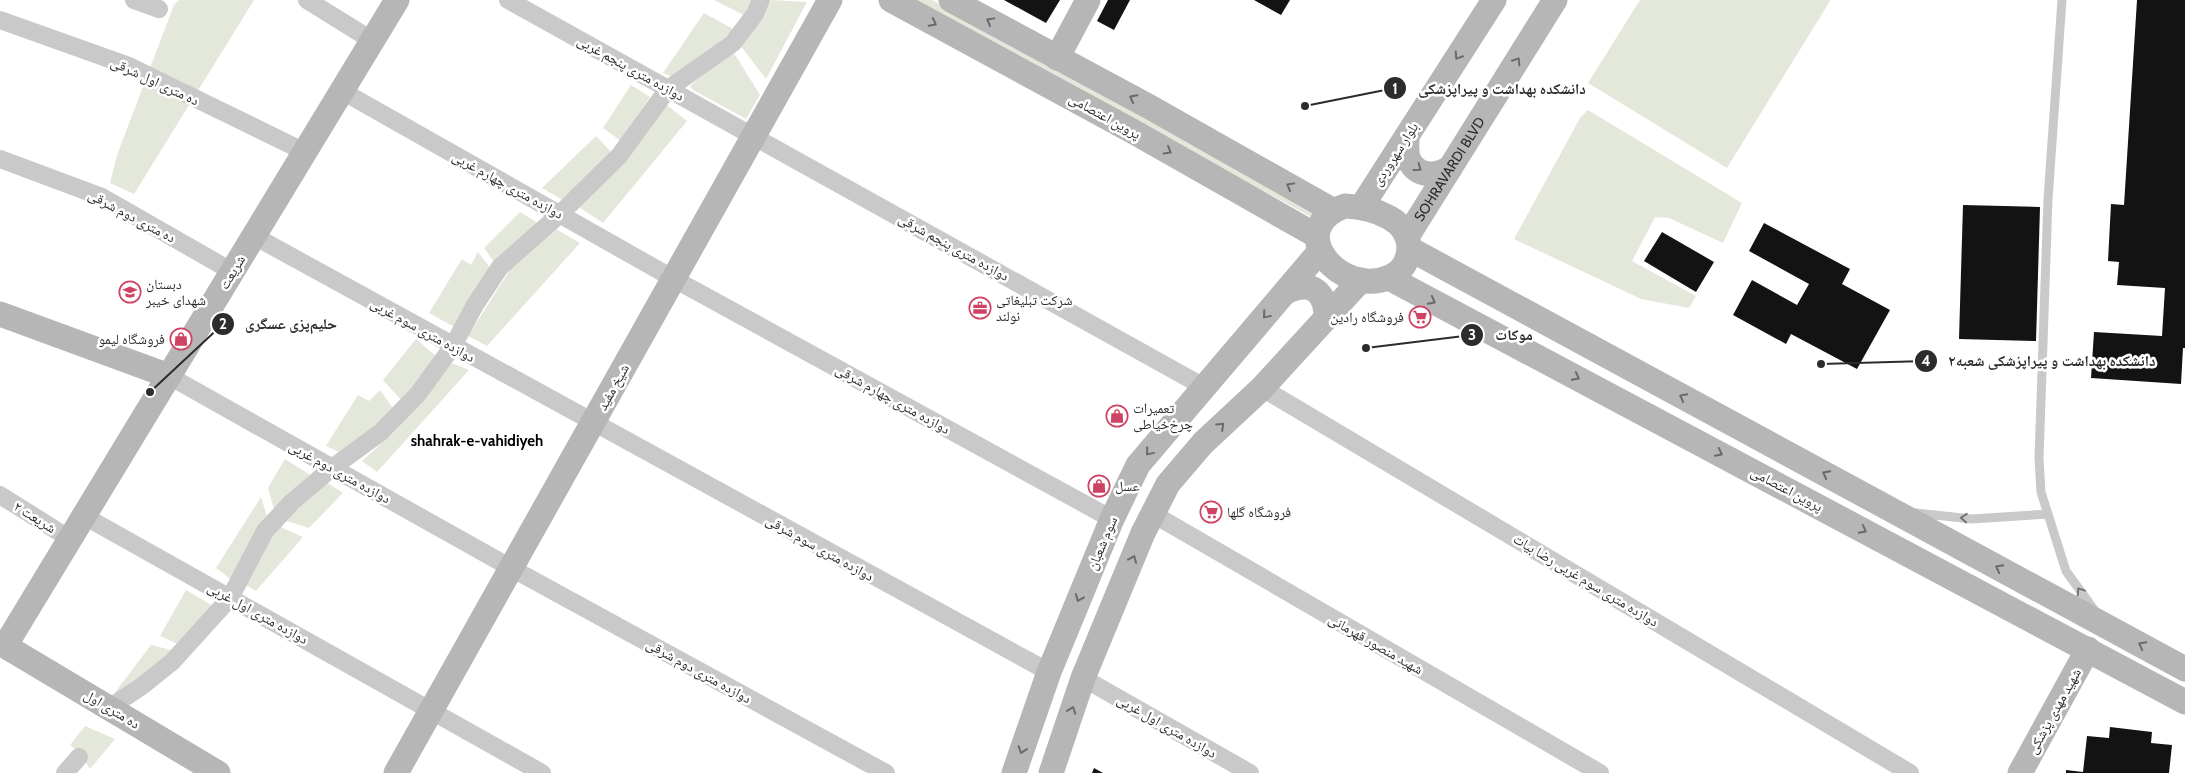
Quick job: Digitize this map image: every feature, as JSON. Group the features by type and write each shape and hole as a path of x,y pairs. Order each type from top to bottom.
{"main road":[{"name":"شریعت","path":"2,644 70,539 397,0"},
{"name":"شیخ مفید","path":"396,773 830,0"},
{"name":"پروین اعتصامی","path":"890,0 1134,132 1318,243"},
{"name":"پروین اعتصامی","path":"951,0 1332,210"},
{"path":"1057,58 1088,0"},
{"name":"بلوار سهروردی","path":"1362,206 1494,0"},
{"name":"SOHRAVARDI BLVD","path":"1409,243 1450,168 1555,0"},
{"path":"1406,136 1408,159 1414,167 1426,174 1437,176 1450,168"},
{"path":"1345,206 1362,206 1391,218 1401,226 1409,243 1407,262 1389,278 1361,280 1344,275 1328,264 1318,243 1322,219 1332,210 1345,206"},
{"name":"سوم شعبان","path":"1014,773 1049,672 1112,519 1138,465 1206,388 1286,292 1318,243"},
{"path":"1409,243 1892,510 2185,669"},
{"name":"پروین اعتصامی","path":"1389,278 2185,702"},
{"path":"1051,773 1083,678 1153,514 1168,484 1203,443 1262,388 1361,280"},
{"path":"1286,292 1304,286 1314,289 1322,296 1326,308 1326,318"},
{"path":"0,314 169,376"},
{"name":"ده متری اول","path":"2,644 218,773"},
{"name":"شهید مهدی پزشکی","path":"2020,773 2088,649"}],"street":[{"path":"134,0 159,9"},
{"path":"307,0 373,41"},
{"name":"دوازده متری پنجم غربی","path":"508,0 753,136"},
{"path":"109,708 142,686 172,662 230,598 265,531 292,502 332,468 382,432 418,394 453,346 475,305 500,267 560,214 619,156 668,89 734,43 755,14 762,0"},
{"name":"ده متری اول شرقی","path":"0,20 129,66 305,152"},
{"name":"دوازده متری چهارم غربی","path":"342,91 674,279"},
{"name":"دوازده متری پنجم شرقی","path":"753,136 1206,388"},
{"name":"ده متری دوم شرقی","path":"0,160 102,197 232,272"},
{"name":"دوازده متری سوم غربی","path":"254,236 592,423"},
{"name":"دوازده متری چهارم شرقی","path":"674,279 1112,519"},
{"name":"دوازده متری دوم غربی","path":"169,376 511,568"},
{"name":"دوازده متری سوم غربی رضا بیات","path":"1262,388 1910,773"},
{"name":"دوازده متری سوم شرقی","path":"592,423 1049,672"},
{"name":"شریعت ۲","path":"0,495 70,539"},
{"name":"شهید منصور قهرمانی","path":"1153,514 1600,773"},
{"name":"دوازده متری اول غربی","path":"84,516 542,773"},
{"name":"دوازده متری دوم شرقی","path":"511,568 886,773"},
{"name":"دوازده متری اول غربی","path":"1083,678 1250,773"},
{"path":"65,773 79,758"}],"lane":[{"path":"2062,0 2048,199 2040,448 2041,492 2066,570 2083,596 2110,628"},
{"path":"1892,510 1972,519 2048,514"}],"shaded area":[{"path":"179,0 254,0 134,194 110,183 117,155 174,5"},
{"path":"714,0 754,0 744,15"},
{"path":"771,0 807,2 766,79 740,45 762,20"},
{"path":"912,0 932,0 1325,213 1319,221"},
{"path":"1640,0 1830,1 1727,168 1588,83"},
{"path":"704,13 735,30 708,50 676,78 663,73"},
{"path":"732,50 760,95 746,119 693,90 690,86"},
{"path":"631,85 650,97 621,141 603,128"},
{"path":"664,103 687,121 603,223 579,207"},
{"path":"1588,110 1742,203 1723,243 1669,218 1655,217 1632,261 1696,296 1689,308 1641,299 1514,239 1580,118"},
{"path":"596,136 611,152 566,202 542,188"},
{"path":"520,212 541,225 495,263 484,248"},
{"path":"556,229 580,243 487,346 468,336 515,262"},
{"path":"478,252 492,270 456,328 429,313 462,259 471,265"},
{"path":"416,339 437,357 402,401 383,380"},
{"path":"452,363 469,370 377,472 362,461 395,431"},
{"path":"380,390 395,411 341,453 326,446 358,395 369,401"},
{"path":"285,459 312,476 275,513 268,488"},
{"path":"326,482 343,493 309,528 284,520"},
{"path":"261,497 268,520 233,581 216,568"},
{"path":"278,526 303,537 256,591 244,584"},
{"path":"186,590 213,606 180,645 160,636"},
{"path":"151,645 175,651 110,699"},
{"path":"85,726 115,739 90,769 80,753 70,745"}],"building":[{"path":"1004,0 1060,0 1046,23"},
{"path":"1108,0 1130,0 1114,30 1097,21"},
{"path":"1254,0 1290,0 1281,15"},
{"path":"2137,0 2185,0 2185,348 2183,348 2181,384 2091,378 2094,332 2162,336 2165,288 2117,285 2119,262 2108,261 2111,204 2124,205"},
{"path":"1963,205 2040,207 2036,341 1959,339"},
{"path":"1764,223 1850,269 1842,284 1890,310 1857,369 1791,334 1786,344 1733,315 1752,280 1797,305 1809,284 1749,251"},
{"path":"1662,232 1714,262 1696,292 1644,261"},
{"path":"2110,727 2152,732 2151,743 2172,745 2169,773 2066,773 2066,770 2083,772 2087,736 2109,738"},
{"path":"1094,768 1103,773 1092,773"}],"place":[{"name":"دانشکده بهداشت و پیراپزشکی","path":"1305,106"},
{"name":"دبستان شهدای خیبر","path":"130,292"},
{"name":"شرکت تبلیغاتی نولند","path":"980,308"},
{"name":"فروشگاه رادین","path":"1420,317"},
{"name":"فروشگاه لیمو","path":"181,339"},
{"name":"موکات","path":"1366,348"},
{"name":"دانشکده بهداشت و پیراپزشکى شعبه۲","path":"1821,364"},
{"name":"حلیم‌پزی عسگری","path":"150,392"},
{"name":"تعمیرات چرخ‌خیاطی","path":"1117,416"},
{"name":"عسل","path":"1099,486"},
{"name":"فروشگاه گلها","path":"1211,512"}],"district":[{"name":"shahrak-e-vahidiyeh","path":"477,441"}]}
